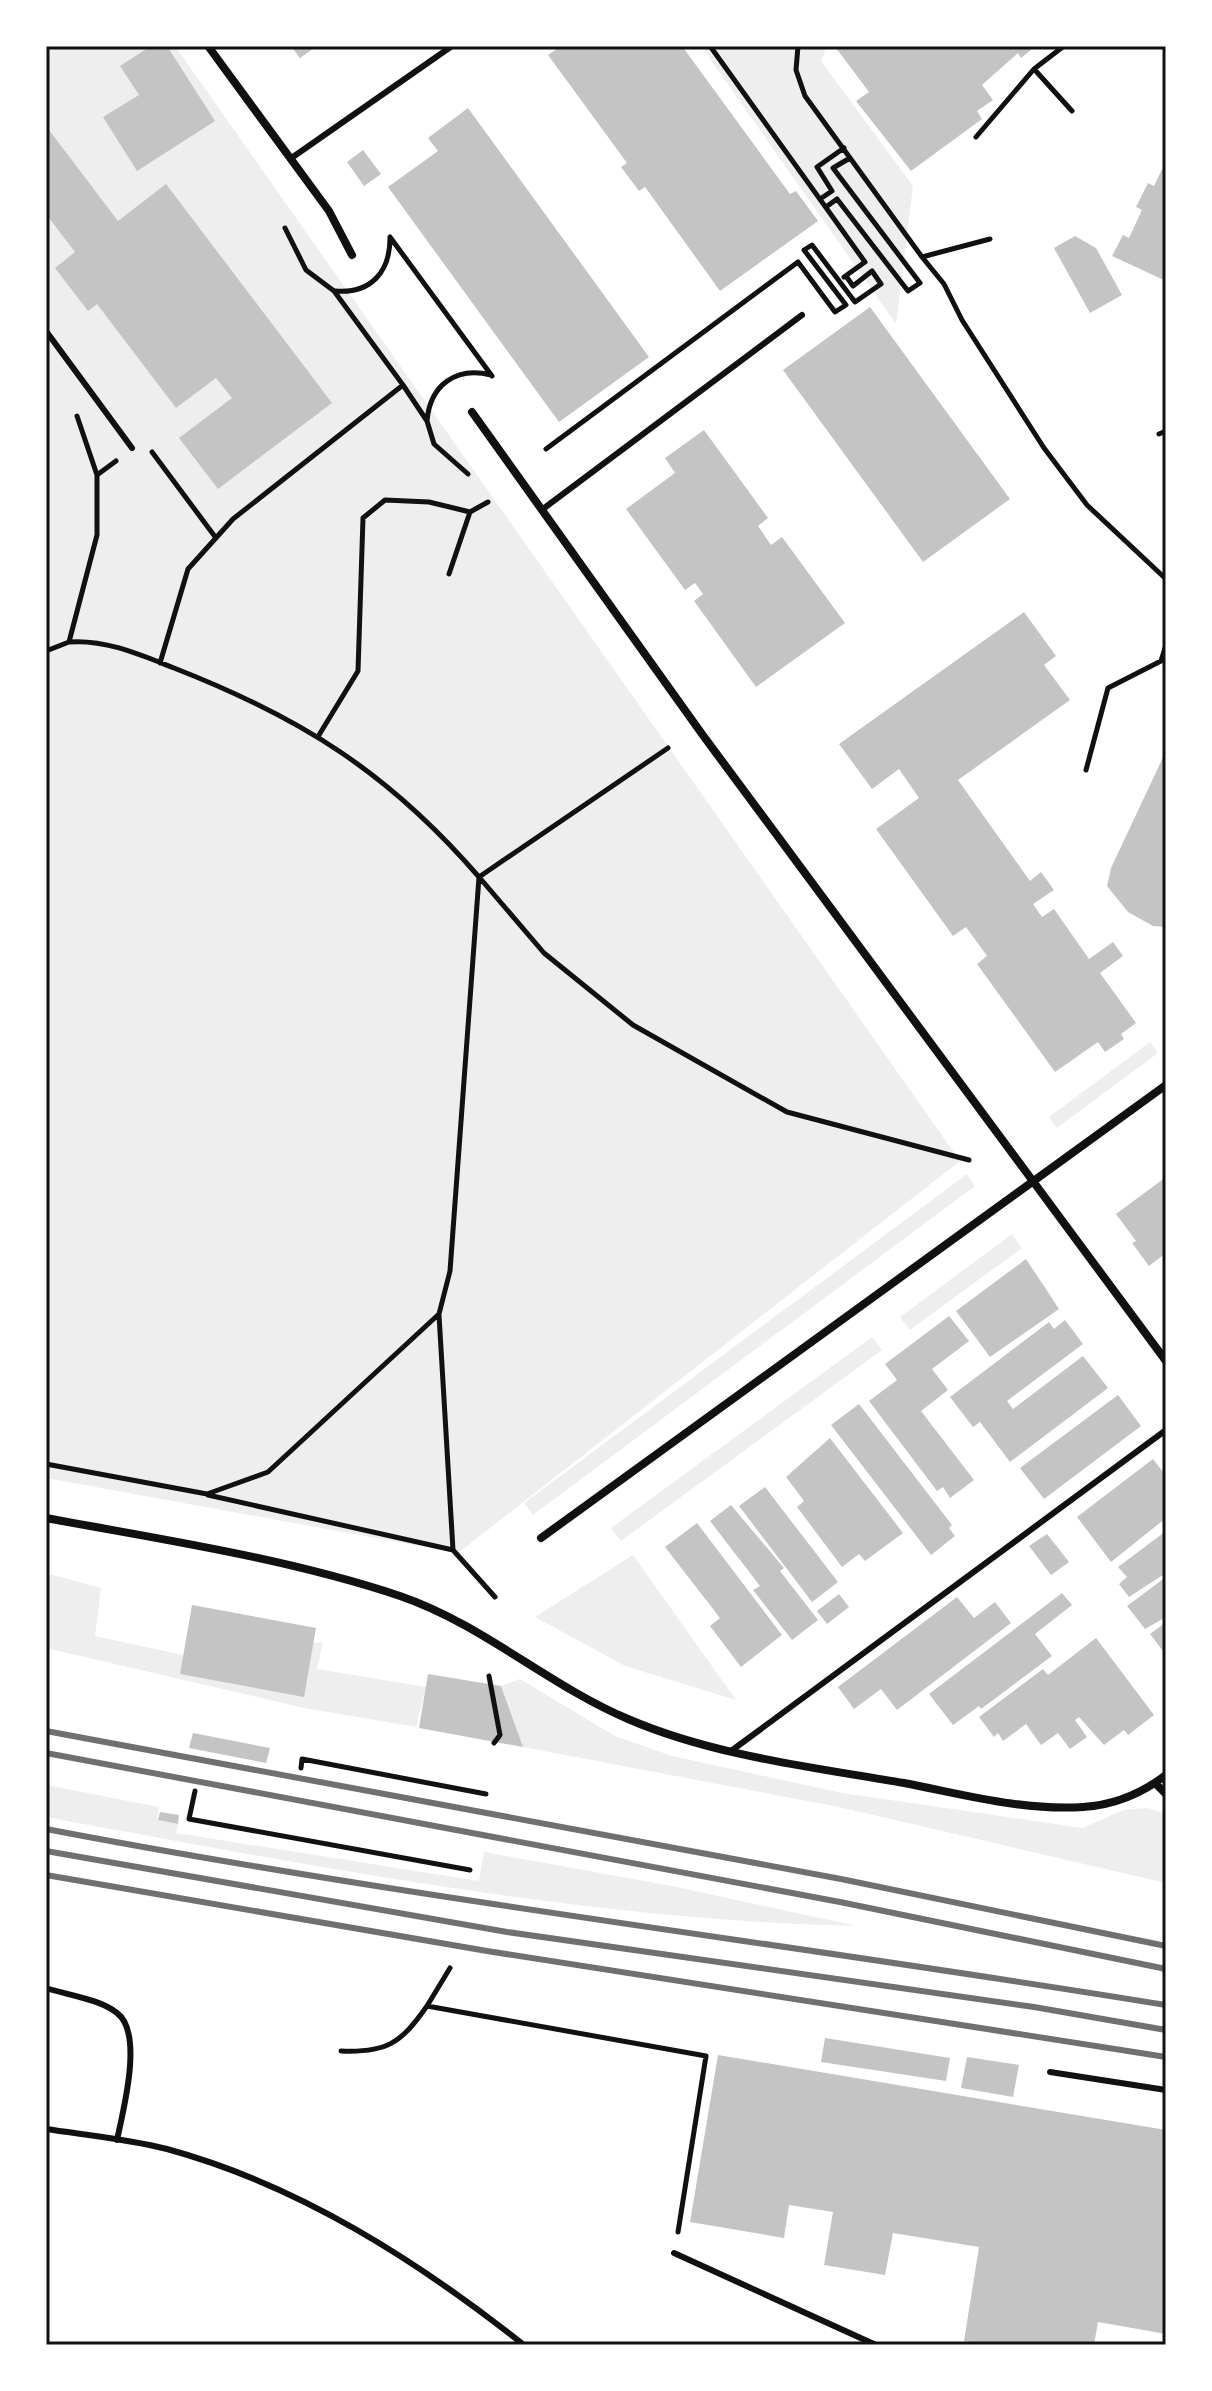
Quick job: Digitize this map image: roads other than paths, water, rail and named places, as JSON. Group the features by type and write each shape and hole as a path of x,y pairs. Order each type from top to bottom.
{"street":[{"path":"208,46 329,211 352,255"},
{"path":"472,412 702,734 1166,1361"},
{"path":"541,1538 1166,1085"},
{"path":"46,1518 229,1553 401,1597 471,1628 558,1682 626,1719 731,1751 1009,1802 1067,1808 1102,1805 1137,1794 1166,1775"},
{"path":"1155,1783 1166,1794"}],"lane":[{"path":"290,159 452,46"},
{"path":"543,509 802,315"},
{"path":"46,331 132,448"},
{"path":"731,1751 1166,1430"},
{"path":"46,1988 111,2009 126,2023 131,2051 117,2140"},
{"path":"1050,2072 1166,2090"},
{"path":"46,2129 117,2140 191,2157 326,2211 452,2288 524,2345"},
{"path":"674,2253 876,2345"}],"railway":[{"path":"46,1731 841,1879 1166,1946"},
{"path":"46,1753 840,1902 1166,1969"},
{"path":"46,1829 325,1878 1166,2005"},
{"path":"46,1851 507,1932 1034,2007 1166,2030"},
{"path":"46,1875 487,1951 1166,2057"}]}
